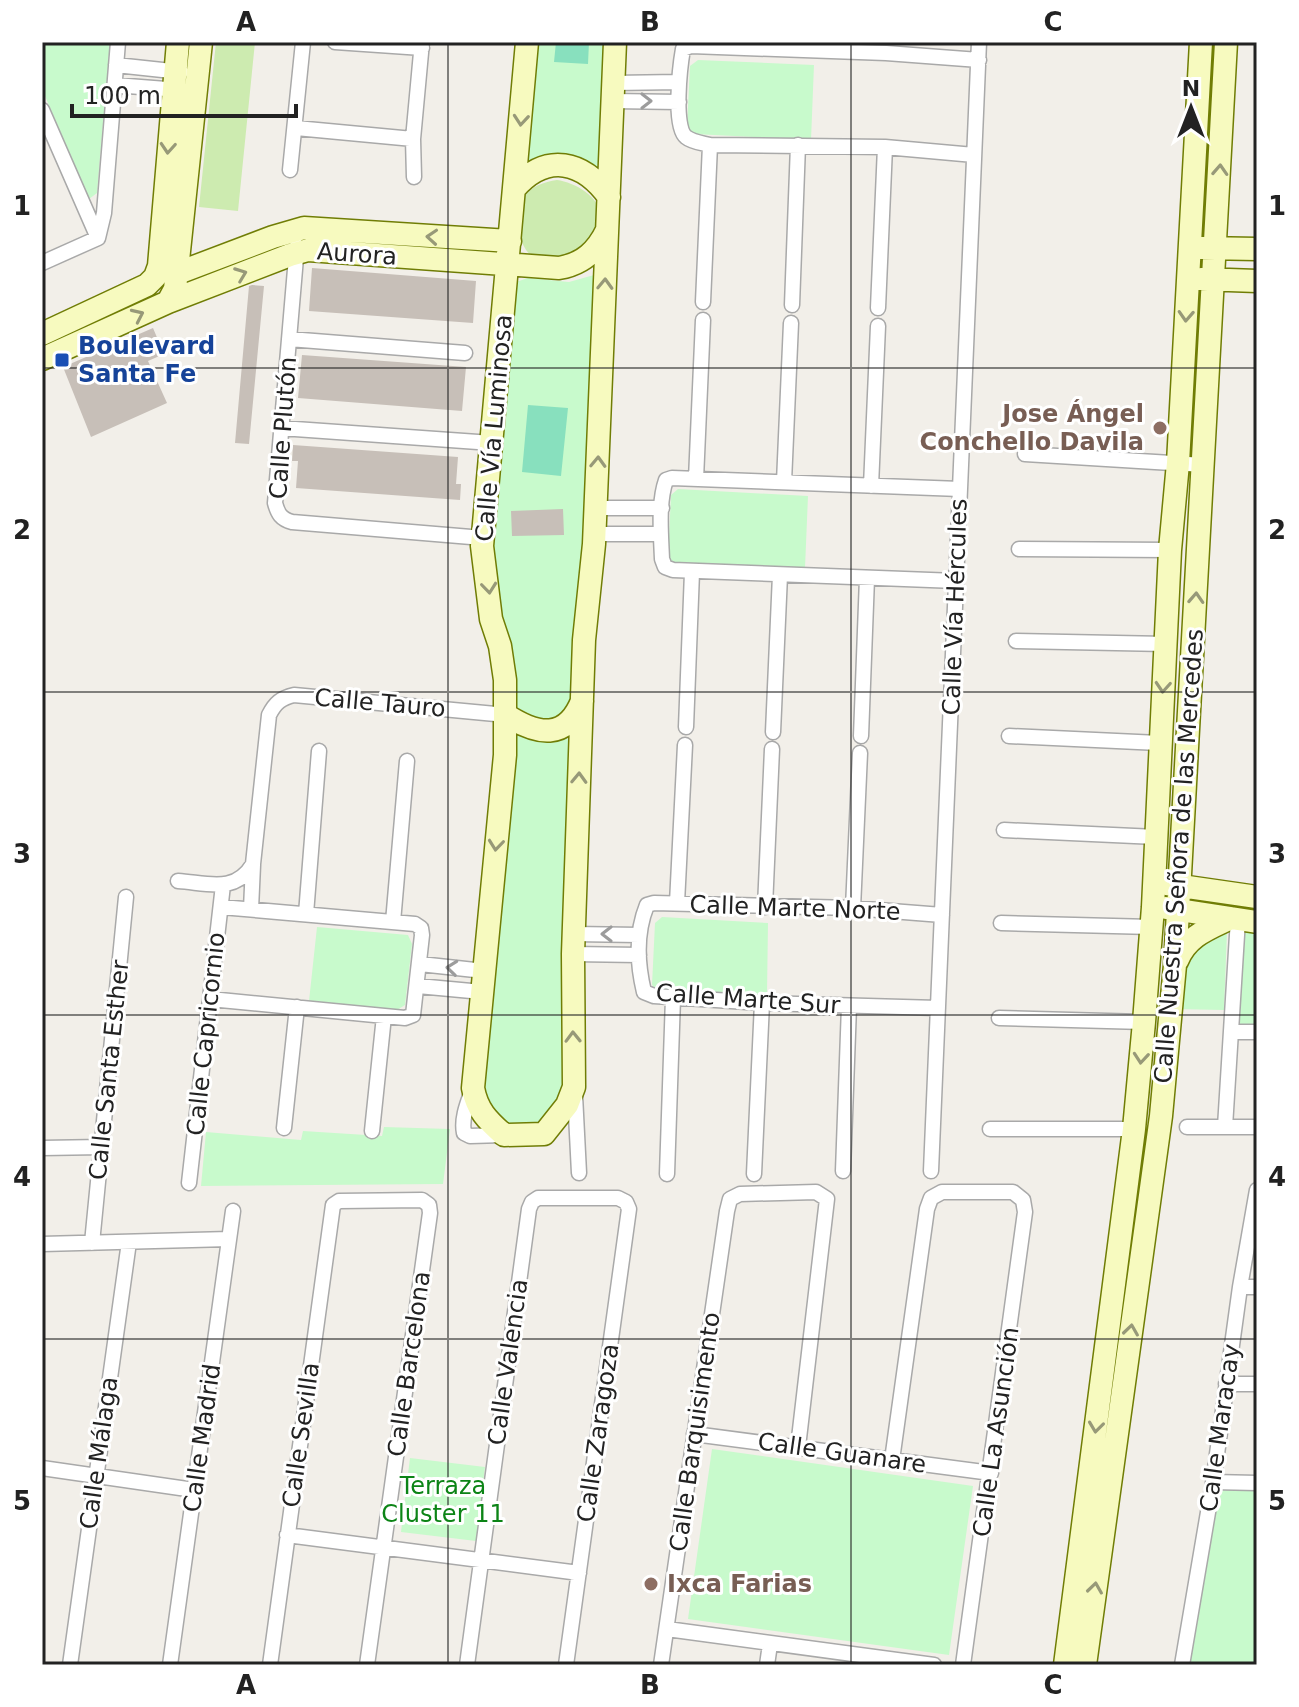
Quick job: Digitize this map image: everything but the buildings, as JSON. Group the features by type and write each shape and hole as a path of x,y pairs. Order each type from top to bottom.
{"street":[{"path":"98,238 104,213 118,42"},
{"path":"42,334 147,285 155,277 159,266 178,42"},
{"path":"42,359 168,302 175,289 201,42"},
{"path":"290,170 303,42"},
{"path":"335,42 422,45 413,139 414,177"},
{"name":"Calle Vía Luminosa","path":"527,42 483,538 491,619 502,657 506,715 505,755 473,1088 477,1107 486,1120 504,1135 544,1134"},
{"path":"579,1173 574,1087 573,944 584,640 595,534 615,42"},
{"name":"Calle Vía Hércules","path":"931,1171 979,42"},
{"name":"Calle Nuestra Señora de las Mercedes","path":"1080,1652 1135,1122 1152,917 1159,743 1201,42"},
{"name":"Calle Nuestra Señora de las Mercedes","path":"1065,1665 1080,1652 1161,1116 1180,885 1226,42"},
{"path":"974,155 885,147 710,145 685,136 680,130 678,82 683,49 691,46 886,47 979,60"},
{"path":"116,65 197,83"},
{"path":"115,85 173,80"},
{"path":"613,92 678,82"},
{"path":"613,92 679,102"},
{"path":"42,110 98,238"},
{"path":"296,128 413,139"},
{"path":"703,302 710,145"},
{"path":"792,305 798,145"},
{"path":"878,308 885,147"},
{"path":"515,188 538,169 557,165 586,172 609,197"},
{"path":"1218,205 1238,237 1257,248"},
{"name":"Aurora","path":"178,273 299,229 510,241"},
{"name":"Calle Plutón","path":"299,229 275,503 278,513 284,520 303,524 483,538"},
{"path":"508,264 548,268 574,266 596,249 607,230"},
{"path":"42,263 98,238"},
{"path":"1190,248 1257,248"},
{"name":"Aurora","path":"168,302 297,253 318,251 508,264"},
{"path":"1188,279 1256,281"},
{"path":"1212,313 1227,298 1256,281"},
{"path":"696,479 703,320"},
{"path":"784,482 791,323"},
{"path":"871,486 878,326"},
{"path":"289,339 465,353"},
{"path":"281,428 492,443"},
{"path":"1025,454 1204,465"},
{"path":"956,581 692,572 665,567 662,508 666,480 960,489"},
{"path":"596,508 662,508"},
{"path":"595,534 661,534"},
{"path":"1019,549 1170,550"},
{"path":"686,727 692,572"},
{"path":"773,732 780,575"},
{"path":"861,736 867,578"},
{"path":"1016,641 1166,644"},
{"name":"Calle Tauro","path":"251,909 269,715 274,705 283,698 294,695 506,715"},
{"path":"506,715 533,729 559,730 570,723 582,700"},
{"path":"1009,736 1159,743"},
{"path":"677,903 685,745"},
{"path":"765,907 772,749"},
{"path":"306,914 319,751"},
{"path":"853,908 860,753"},
{"path":"393,922 407,761"},
{"path":"1004,830 1156,837"},
{"path":"1182,849 1196,871 1246,895"},
{"path":"178,881 223,885 245,877 253,864"},
{"path":"1154,882 1246,895"},
{"name":"Calle Capricornio","path":"189,1183 223,885"},
{"name":"Calle Santa Esther","path":"92,1243 126,897"},
{"name":"Calle Marte Norte","path":"647,905 677,903 853,908 942,915"},
{"name":"Calle Marte Sur","path":"647,905 639,935 639,955 644,992 654,996 762,1003 938,1008"},
{"path":"210,999 405,1018 413,1015 418,986 421,928 415,924 221,907"},
{"path":"1001,923 1152,917 1178,909 1242,920"},
{"path":"1175,965 1188,941 1207,929 1242,920"},
{"path":"1225,1127 1242,920"},
{"path":"573,944 639,935"},
{"path":"573,944 639,955"},
{"path":"420,964 483,982"},
{"path":"418,986 483,982"},
{"path":"667,1174 673,998"},
{"path":"754,1174 762,1003"},
{"path":"843,1171 849,1006"},
{"path":"284,1128 297,1007"},
{"path":"372,1131 384,1016"},
{"path":"999,1018 1144,1022"},
{"path":"1231,1032 1257,1032"},
{"path":"544,1134 567,1105 574,1087"},
{"path":"990,1129 1135,1122 1161,1116"},
{"path":"1187,1127 1257,1127"},
{"path":"544,1134 576,1133"},
{"path":"42,1148 102,1147"},
{"name":"Calle Maracay","path":"1182,1665 1257,1190"},
{"name":"Calle Barquisimento","path":"661,1665 730,1199 740,1194 816,1192 827,1199 798,1447"},
{"name":"Calle La Asunción","path":"892,1460 931,1198 942,1192 1013,1192 1023,1200 1025,1212 963,1665"},
{"name":"Calle Valencia","path":"467,1665 532,1202 538,1198 618,1198 626,1202"},
{"name":"Calle Sevilla","path":"270,1665 333,1205 339,1201 422,1200 429,1205"},
{"name":"Calle Zaragoza","path":"566,1665 629,1209 626,1202"},
{"name":"Calle Barcelona","path":"367,1665 429,1205"},
{"name":"Calle Madrid","path":"170,1665 233,1211"},
{"path":"42,1244 229,1239"},
{"name":"Calle Málaga","path":"70,1665 129,1242"},
{"path":"1240,1287 1257,1287"},
{"path":"1226,1384 1257,1384"},
{"name":"Calle Guanare","path":"694,1434 991,1473"},
{"path":"42,1468 194,1490"},
{"path":"1213,1482 1257,1483"},
{"path":"287,1535 579,1573"},
{"path":"667,1629 866,1661 934,1665"},
{"path":"767,1665 770,1644"}],"green space":[{"path":"42,42 110,42 97,193 89,199 42,89"},
{"path":"216,42 255,42 238,211 199,207"},
{"path":"534,42 603,42 600,170 530,166 522,159"},
{"path":"556,42 589,42 588,64 554,62"},
{"path":"698,60 814,65 811,140 694,134 687,128 690,66"},
{"path":"557,180 589,194 599,209 601,217 597,231 578,259 553,260 532,256 519,233 523,198 538,185"},
{"path":"594,275 599,283 590,509 573,706 561,723 523,716 517,707 509,645 494,612 489,546 516,282 528,278 569,282"},
{"path":"528,405 568,408 561,476 522,472"},
{"path":"678,489 808,496 805,568 675,563 668,558 671,495"},
{"path":"514,734 565,736 570,742 566,1094 542,1127 503,1127 481,1101"},
{"path":"662,917 768,923 767,994 658,991 652,985 655,923"},
{"path":"317,927 408,935 412,944 405,1005 397,1010 309,1001"},
{"path":"1227,931 1224,1010 1175,1009 1178,980 1195,947"},
{"path":"1242,931 1257,933 1257,1024 1237,1024"},
{"path":"384,1127 450,1129 443,1184 201,1186 206,1132 301,1140 303,1131 382,1136"},
{"path":"712,1449 973,1486 949,1655 688,1619"},
{"name":"Terraza Cluster 11","path":"410,1458 485,1467 476,1541 401,1532"},
{"path":"1213,1483 1257,1483 1257,1665 1185,1665"}],"place":[{"name":"Boulevard Santa Fe","path":"62,360"},
{"name":"Jose Ángel Conchello Davila","path":"1160,428"},
{"name":"Ixca Farias","path":"651,1584"}]}
